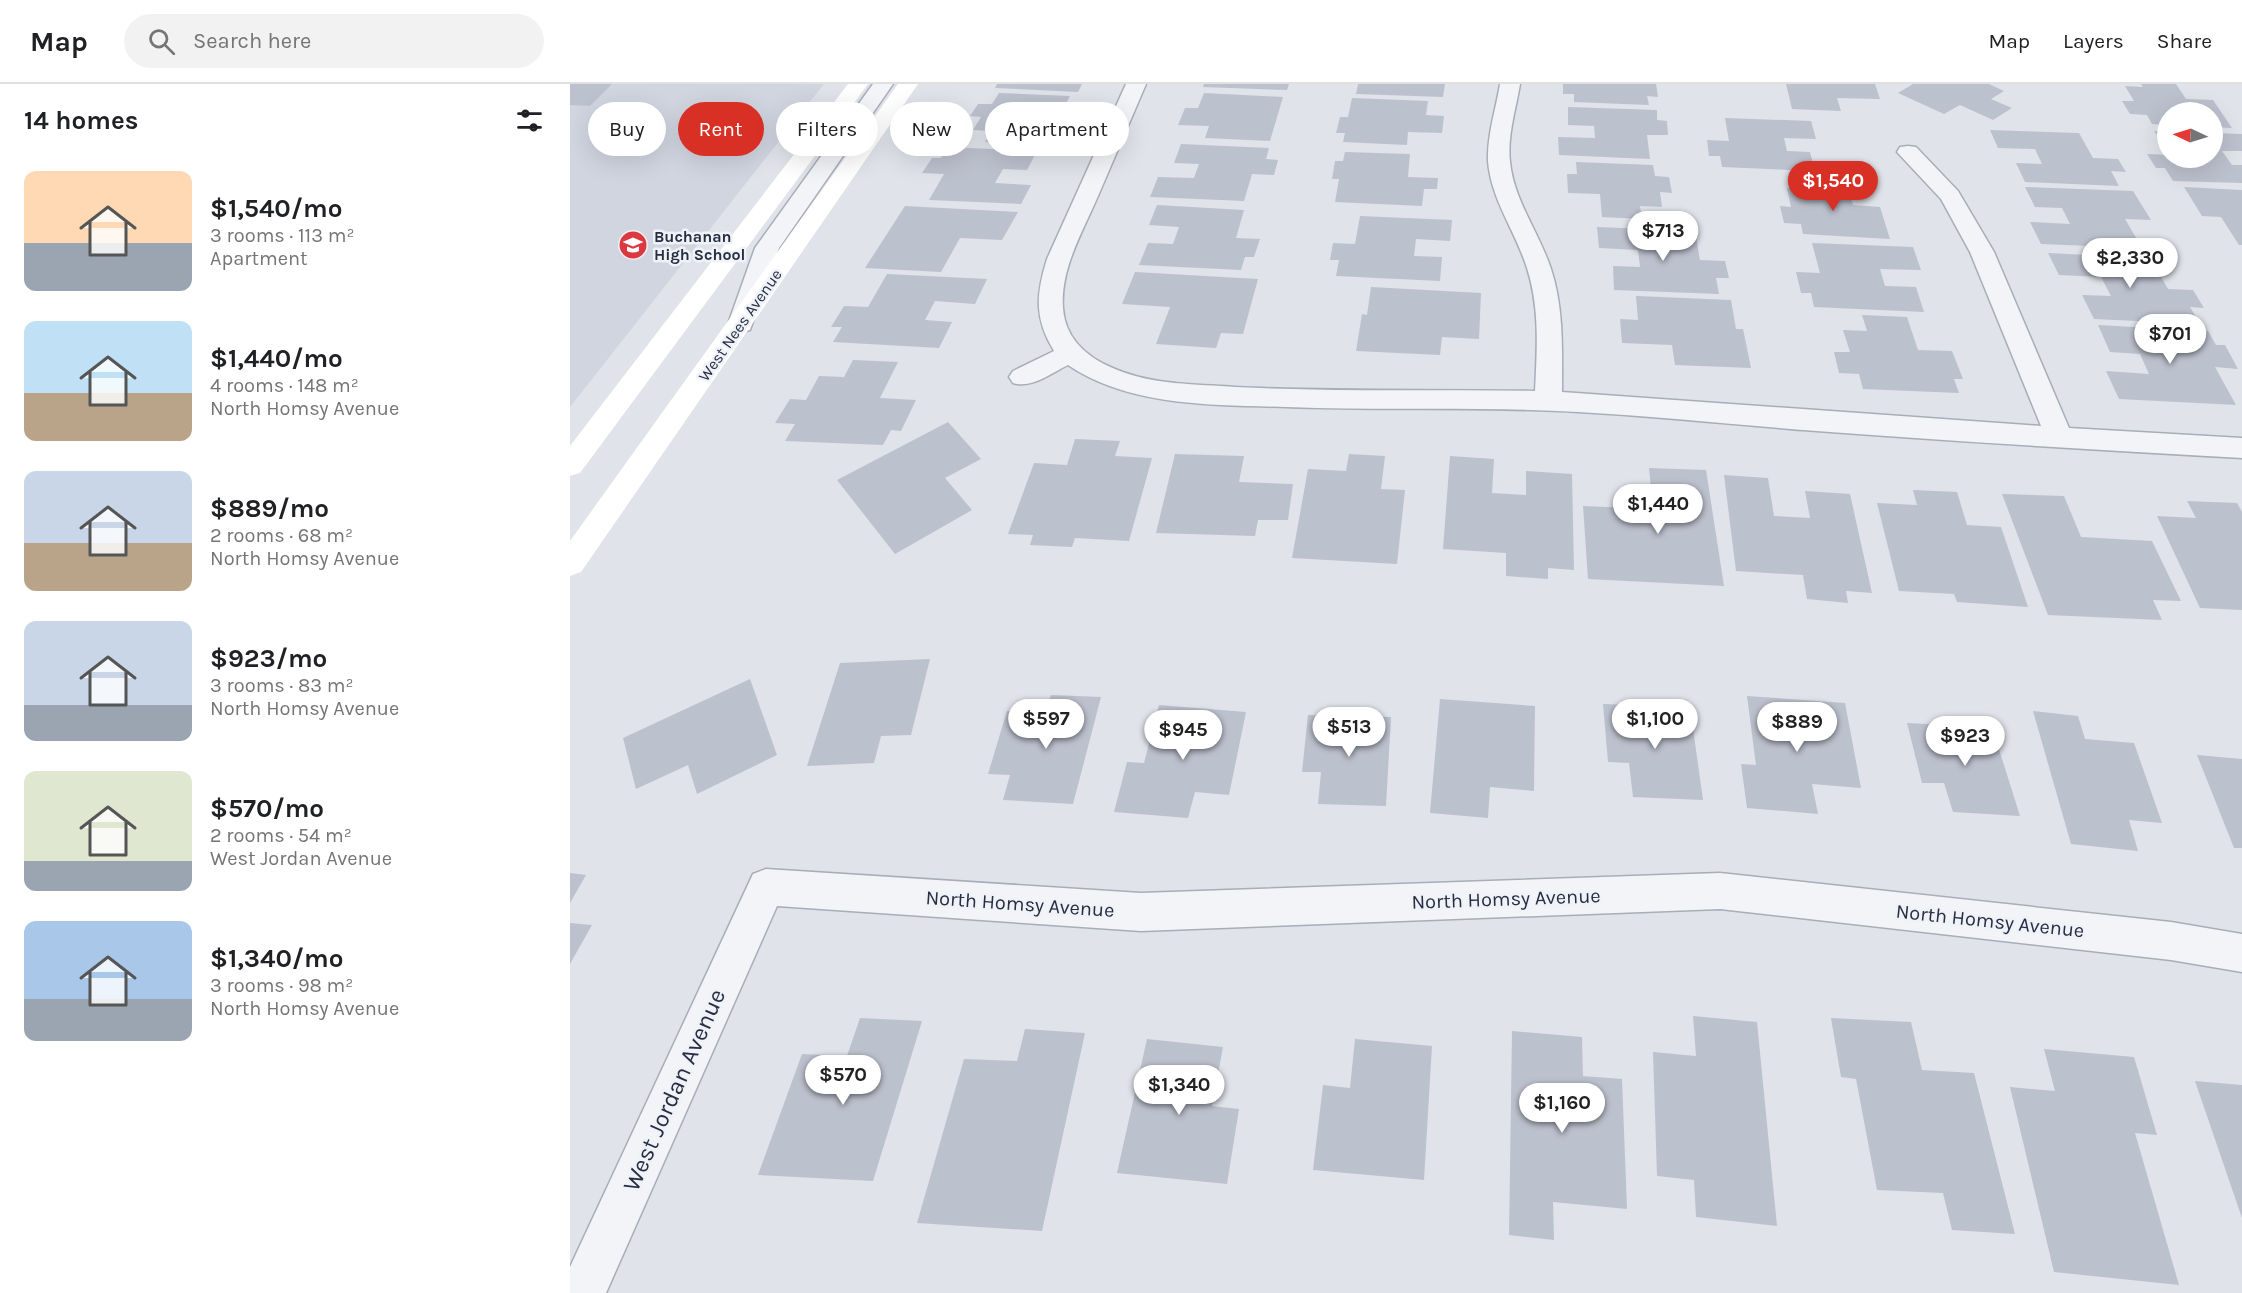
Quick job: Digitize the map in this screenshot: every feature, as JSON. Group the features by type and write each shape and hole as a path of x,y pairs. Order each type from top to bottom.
{"main road":[{"path":"570,466 858,84"},
{"name":"West Nees Avenue","path":"570,564 908,84"}],"street":[{"path":"741,324 767,248 884,84"},
{"path":"1136,84 1059,258 1051,282 1049,308 1055,330 1069,354 1095,370 1135,384 1200,393 1282,400 1548,401 2060,438 2242,448"},
{"path":"1510,84 1500,124 1499,163 1511,205 1543,280 1549,315 1548,401"},
{"path":"1908,152 1950,196 1982,252 2060,438"},
{"path":"1022,377 1069,354"},
{"name":"North Homsy Avenue","path":"766,887 1141,912 1720,891 2171,941 2242,953"},
{"name":"West Jordan Avenue","path":"582,1293 766,887"}],"shaded area":[{"name":"Buchanan High School","path":"570,84 824,84 810,102 776,102 776,145 570,407"}],"building":[{"path":"570,84 612,84 594,102 588,102 588,106 570,105"},
{"path":"997,84 1082,84 1078,92 995,88"},
{"path":"1204,84 1289,84 1287,90 1203,87"},
{"path":"1358,84 1445,84 1443,97 1356,94"},
{"path":"1563,84 1656,84 1658,97 1647,96 1649,105 1574,102 1574,94 1563,94"},
{"path":"1786,84 1875,84 1880,99 1837,98 1841,111 1792,109"},
{"path":"1913,84 1989,84 2004,91 1991,99 2012,108 1993,120 1960,105 1944,114 1898,93"},
{"path":"2141,84 2176,84 2186,99 2213,100 2214,102 2157,102 2157,124 2152,124 2147,115 2130,114 2122,101 2134,101 2125,86 2143,87"},
{"path":"999,93 1070,96 1067,102 993,102"},
{"path":"1204,93 1283,97 1270,141 1205,138 1209,126 1178,125 1185,108 1198,108"},
{"path":"1352,98 1428,101 1426,115 1444,116 1442,133 1408,132 1407,145 1343,142 1345,133 1336,133 1340,117 1348,117"},
{"path":"978,104 985,104 985,131 973,130 981,117 973,116 973,112"},
{"path":"1568,107 1657,110 1657,120 1667,121 1668,135 1647,135 1650,159 1559,155 1558,137 1595,138 1594,126 1568,125"},
{"path":"2223,115 2232,128 2223,128"},
{"path":"1725,118 1811,121 1816,139 1784,138 1787,151 1810,152 1815,171 1722,167 1720,156 1709,156 1707,140 1729,141"},
{"path":"1990,130 2079,133 2093,158 2118,159 2126,172 2111,171 2119,186 2025,182 2016,163 2042,164 2035,149 1998,148"},
{"path":"2223,133 2242,134 2242,151 2223,151"},
{"path":"1181,144 1269,148 1266,159 1278,160 1274,175 1252,174 1244,201 1150,197 1158,177 1194,178 1199,164 1174,163"},
{"path":"973,148 985,149 985,156 1034,156 1027,170 1003,169 995,183 1031,185 1021,204 929,200 944,174 922,173 932,158 942,156 973,156"},
{"path":"1345,152 1410,154 1408,177 1438,178 1437,189 1424,189 1422,206 1335,202 1339,179 1332,179 1335,161 1343,161"},
{"path":"2223,152 2232,165 2242,165 2242,183 2173,181 2165,168 2223,168"},
{"path":"2147,154 2157,154 2157,168 2156,168"},
{"path":"1576,162 1653,165 1655,176 1669,177 1672,193 1660,192 1662,207 1640,206 1642,219 1602,217 1600,194 1568,193 1567,174 1577,174"},
{"path":"1806,178 1845,180 1853,205 1880,207 1890,239 1803,234 1801,224 1784,223 1780,206 1791,207 1787,188 1808,189"},
{"path":"2025,187 2133,191 2151,220 2125,219 2142,248 2041,244 2030,222 2070,224 2062,208 2035,207"},
{"path":"2184,187 2242,190 2242,245 2239,245 2221,217 2202,216"},
{"path":"1157,205 1244,210 1236,238 1260,239 1254,257 1245,257 1241,270 1139,265 1148,243 1173,244 1179,227 1149,225"},
{"path":"905,206 1018,212 1002,240 960,238 941,272 865,268"},
{"path":"1360,216 1452,220 1450,241 1416,239 1414,256 1442,257 1440,281 1336,276 1339,260 1330,260 1333,243 1355,244"},
{"path":"1597,227 1695,231 1700,260 1725,261 1729,278 1716,278 1719,294 1614,290 1613,266 1640,267 1638,250 1599,248"},
{"path":"1812,243 1913,247 1921,270 1880,269 1885,286 1916,287 1924,312 1814,307 1811,293 1801,293 1796,272 1820,273"},
{"path":"2048,253 2150,258 2168,289 2193,290 2204,308 2190,307 2200,324 2094,319 2082,295 2111,296 2101,277 2059,275"},
{"path":"1135,272 1258,279 1243,334 1221,333 1216,348 1156,344 1170,307 1122,304"},
{"path":"887,274 987,279 975,304 935,301 925,320 952,322 939,348 833,342 842,327 831,327 844,306 868,307"},
{"path":"1371,287 1481,293 1479,339 1442,337 1440,355 1356,351 1362,314 1367,315"},
{"path":"1636,296 1731,300 1736,329 1743,329 1751,368 1675,365 1672,345 1622,343 1620,319 1638,320"},
{"path":"1862,315 1907,317 1918,350 1952,351 1963,379 1954,379 1959,393 1863,389 1859,374 1839,373 1834,352 1850,352 1843,330 1867,331"},
{"path":"2098,325 2208,331 2216,345 2225,345 2238,369 2215,367 2236,405 2119,399 2106,371 2149,374 2140,354 2110,352"},
{"path":"853,360 898,362 880,398 916,400 901,431 891,430 883,445 785,441 795,424 775,423 790,399 806,400 819,376 844,377"},
{"path":"948,422 981,459 945,478 972,510 895,554 837,480"},
{"path":"1075,439 1120,441 1115,456 1152,458 1129,541 1075,538 1072,547 1030,545 1033,535 1008,534 1034,463 1067,465"},
{"path":"1175,454 1244,456 1239,482 1293,484 1288,520 1258,520 1255,536 1156,533"},
{"path":"1349,454 1385,456 1381,489 1405,490 1397,564 1292,558 1308,469 1346,471"},
{"path":"1450,456 1494,459 1492,493 1526,495 1526,471 1572,474 1574,570 1548,568 1548,579 1506,576 1506,553 1443,549"},
{"path":"1649,468 1706,470 1724,586 1588,579 1583,506 1653,509"},
{"path":"1724,475 1768,478 1774,516 1810,518 1805,491 1850,494 1872,593 1846,591 1848,603 1807,599 1803,575 1736,571"},
{"path":"1913,490 1957,492 1967,525 2001,527 2028,607 1957,602 1954,594 1899,591 1877,503 1917,505"},
{"path":"2002,494 2064,496 2081,537 2152,541 2181,601 2153,600 2162,620 2048,615"},
{"path":"2187,501 2237,503 2242,512 2242,610 2200,608 2157,516 2196,518"},
{"path":"930,659 911,735 881,736 874,763 807,766 840,663"},
{"path":"750,679 777,755 697,794 688,765 636,789 623,738"},
{"path":"1051,695 1101,697 1073,804 1003,800 1010,775 988,774 1007,711 1045,713"},
{"path":"1747,696 1845,703 1861,788 1812,784 1818,814 1747,808 1741,764 1756,765"},
{"path":"1440,699 1535,706 1534,791 1490,787 1488,818 1430,813"},
{"path":"1603,704 1690,707 1703,800 1633,797 1629,763 1608,762"},
{"path":"1159,705 1246,712 1229,795 1195,792 1188,818 1114,812 1127,762 1144,763"},
{"path":"2033,711 2078,716 2085,739 2134,743 2162,823 2129,820 2138,851 2071,844"},
{"path":"1308,715 1391,717 1386,806 1318,804 1321,772 1302,772"},
{"path":"1907,723 1992,727 2020,816 1953,812 1944,783 1922,783"},
{"path":"2197,755 2242,759 2242,848 2234,848"},
{"path":"570,873 586,875 570,903"},
{"path":"570,923 592,925 570,964"},
{"path":"1693,1016 1757,1022 1777,1226 1696,1217 1694,1180 1657,1176 1653,1052 1696,1056"},
{"path":"860,1018 922,1021 873,1181 758,1175 802,1054 847,1056"},
{"path":"1831,1018 1911,1022 1922,1070 1974,1073 2015,1234 1952,1230 1943,1193 1877,1190 1856,1079 1841,1077"},
{"path":"1025,1029 1085,1033 1042,1231 917,1223 964,1059 1017,1061"},
{"path":"1512,1031 1582,1037 1583,1076 1622,1079 1627,1209 1553,1202 1554,1240 1509,1235"},
{"path":"1147,1039 1223,1047 1212,1106 1239,1109 1227,1184 1117,1173"},
{"path":"1355,1039 1432,1046 1424,1180 1313,1170 1323,1085 1350,1088"},
{"path":"2044,1049 2134,1057 2157,1135 2135,1133 2179,1285 2054,1272 2010,1087 2055,1091"},
{"path":"2195,1081 2242,1085 2242,1218"}],"place":[{"name":"Buchanan High School","path":"633,245"}]}
